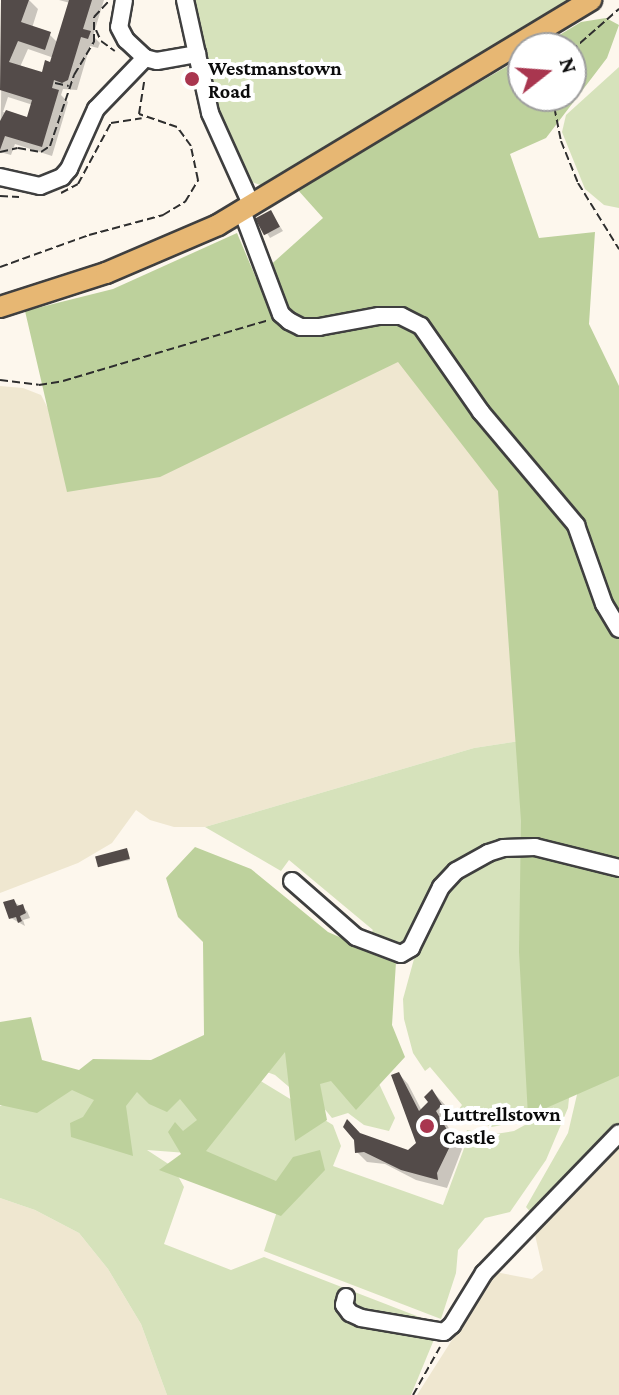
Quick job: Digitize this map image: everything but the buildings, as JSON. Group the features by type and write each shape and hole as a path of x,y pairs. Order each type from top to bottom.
{"main road":[{"path":"0,307 106,273 182,242 341,153 591,0"}],"street":[{"path":"124,0 119,27 126,40 149,59"},
{"path":"185,0 216,130 247,208 281,314 301,327 319,327 379,316 401,316 421,326 481,412 576,525 604,604 619,629"},
{"path":"0,177 40,186 62,177 72,163 85,126 96,109 149,59 197,54"},
{"path":"292,881 356,937 401,954 411,948 441,887 473,859 519,846 585,857 619,868"},
{"path":"346,1297 344,1305 350,1313 361,1318 392,1320 434,1333 444,1332 452,1325 484,1273 619,1133"}],"path":[{"path":"0,152 18,148 41,152 50,146 70,86 94,42 95,16 110,0"},
{"path":"587,37 619,9"},
{"path":"0,267 89,235 163,215 185,202 198,180 189,141 171,123 142,118 139,114 149,59"},
{"path":"55,83 70,86"},
{"path":"555,112 561,141 578,183 619,249"},
{"path":"51,126 58,129"},
{"path":"0,380 39,385 63,381 226,335 281,314"},
{"path":"413,1395 452,1325"}],"shaded area":[{"path":"410,347 513,486 520,741 474,748 205,827 174,827 150,820 136,810 112,843 78,863 0,893 0,386 23,388 41,395 70,451"},
{"path":"619,1142 619,1395 417,1395 495,1272 532,1279 543,1270 535,1235 537,1225"},
{"path":"0,1198 35,1210 79,1233 108,1269 141,1324 167,1395 0,1395"}],"green space":[{"path":"193,0 590,0 535,32 507,32 507,48 266,187 249,181 220,121"},
{"path":"606,18 619,25 607,58 587,84 587,32 564,32 581,22"},
{"path":"507,66 507,112 566,112 546,138 510,154 539,238 595,232 589,324 619,386 619,1076 528,1116 519,952 521,821 498,491 398,362 160,477 67,492 25,311 113,289 237,233 256,278 323,218 297,189"},
{"path":"619,67 619,208 604,205 585,189 562,132 569,112 587,112 587,96"},
{"path":"520,741 530,844 460,864 405,949 367,938 373,930 289,860 281,871 205,827 474,748"},
{"path":"195,847 251,869 328,932 396,962 392,1025 405,1057 356,1110 331,1081 320,1084 327,1120 295,1141 285,1052 206,1151 276,1181 293,1157 320,1150 325,1170 281,1216 159,1170 181,1154 168,1132 175,1122 183,1131 197,1120 180,1099 167,1112 149,1104 137,1092 126,1106 133,1156 71,1137 70,1123 83,1117 94,1100 72,1090 37,1113 0,1105 0,1022 31,1017 42,1060 79,1070 93,1059 151,1060 204,1035 203,942 178,917 166,878"},
{"path":"535,852 535,1107 506,1124 492,1127 465,1116 459,1109 462,1105 430,1067 425,1071 413,1053 404,1019 403,999 417,948 439,897 470,868 507,853"},
{"path":"258,1040 368,1060 395,1118 389,1131 364,1125 348,1113 332,1118 323,1107 295,1092 275,1075 256,1068"},
{"path":"619,1057 619,1129 534,1216 526,1207 568,1133 579,1086"},
{"path":"57,1074 259,1080 333,1125 341,1146 333,1166 443,1205 466,1143 463,1141 467,1130 489,1135 514,1131 534,1120 571,1079 568,1108 546,1160 510,1212 485,1218 458,1250 456,1273 441,1319 264,1251 285,1187 187,1153 147,1150 173,1167 184,1187 164,1244 231,1270 264,1257 440,1325 411,1395 167,1395 141,1324 108,1269 79,1233 35,1210 0,1198 0,1106 19,1099"}],"place":[{"name":"Westmanstown Road","path":"192,79"},
{"name":"Luttrellstown Castle","path":"427,1126"}]}
